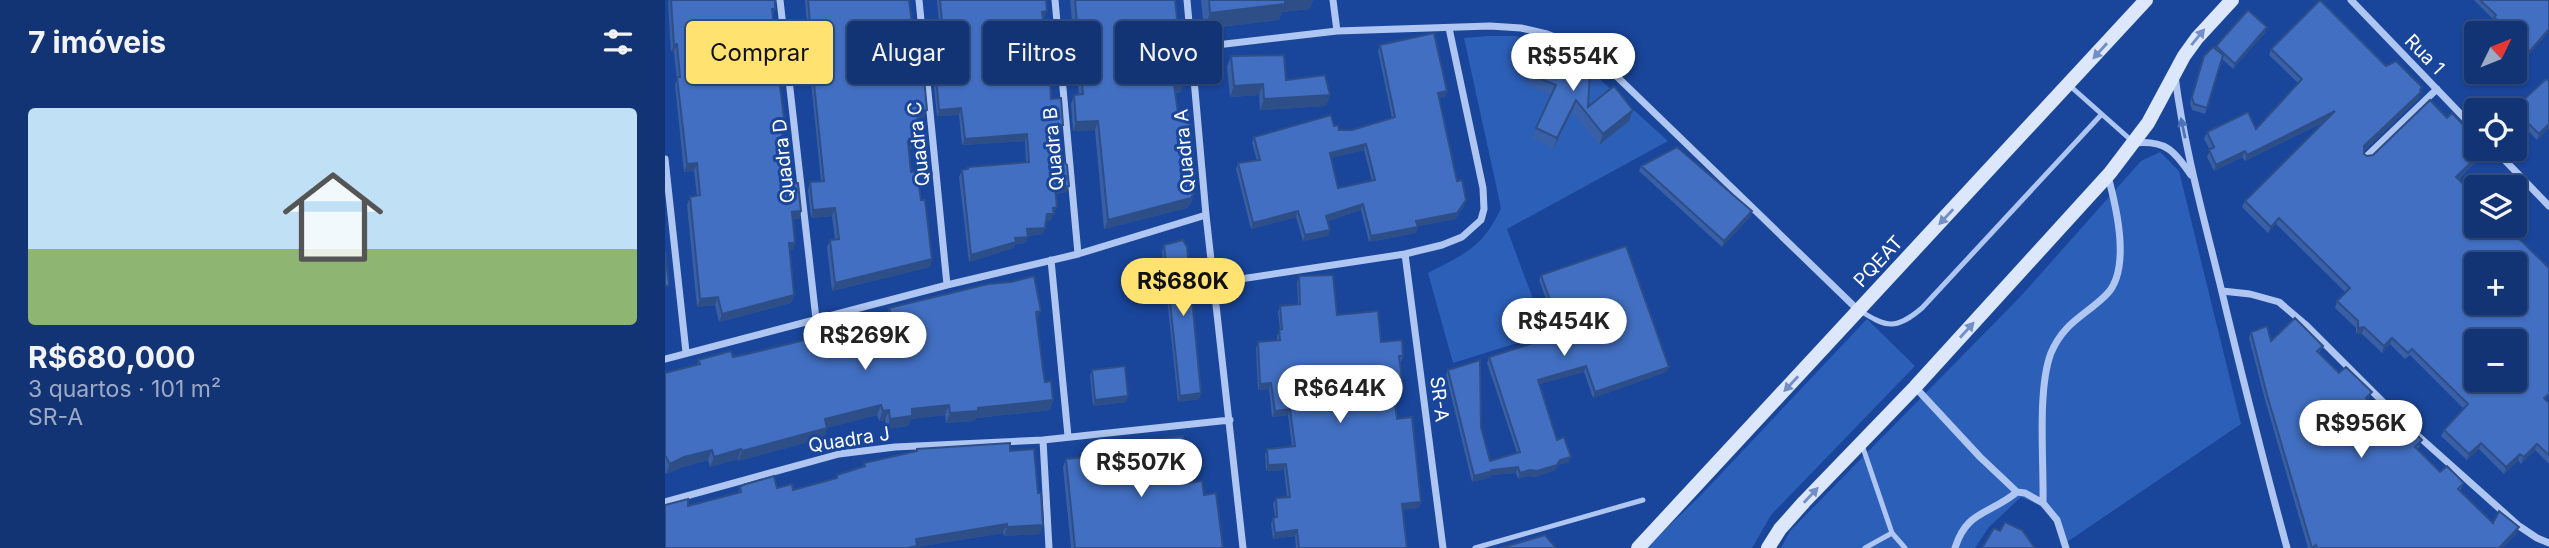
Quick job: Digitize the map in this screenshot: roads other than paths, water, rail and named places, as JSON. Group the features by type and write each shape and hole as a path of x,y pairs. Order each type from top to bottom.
{"street":[{"name":"Quadra D","path":"780,0 816,319"},
{"name":"Quadra C","path":"919,0 947,285"},
{"name":"Quadra B","path":"1055,0 1078,254"},
{"name":"Quadra A","path":"1187,0 1189,21"},
{"path":"1333,0 1337,31"},
{"name":"PQEAT","path":"1638,548 2146,0"},
{"path":"1767,548 1796,511 1915,387 2108,176 2134,143 2197,37 2232,0"},
{"name":"Rua 1","path":"2351,0 2464,117"},
{"path":"1222,44 1337,31 1490,26 1521,28 1547,34 1585,51 1606,66 1859,310"},
{"path":"1214,283 1405,254 1442,245 1462,236 1481,220 1484,209 1483,188 1449,28"},
{"path":"2175,73 2179,110 2195,182 2258,443 2287,548"},
{"name":"Quadra A","path":"1194,84 1206,215"},
{"path":"2366,157 2437,89"},
{"path":"2134,143 2151,141 2162,144 2181,161 2195,182"},
{"path":"665,159 686,352"},
{"path":"2506,161 2549,206"},
{"path":"2043,503 2043,426 2050,356 2055,344 2072,322 2108,294 2119,268 2116,206 2108,176"},
{"path":"665,359 947,285 1078,254 1206,215 1243,548"},
{"name":"SR-A","path":"1405,254 1443,548"},
{"path":"1051,260 1068,436"},
{"path":"2222,292 2265,297 2279,302 2438,455 2519,526 2537,538 2549,542"},
{"path":"1915,387 1980,457 2017,492 2025,493 2043,503 2057,520 2066,548"},
{"name":"Quadra J","path":"665,502 839,454 895,447 1043,440 1230,420"},
{"path":"1043,440 1049,548"},
{"path":"1955,548 1961,531 1970,520 1998,507 2017,492"}],"lane":[{"path":"2069,85 2134,143"},
{"path":"1859,310 1878,322 1896,324 1907,320 1922,308 2101,115"},
{"path":"1861,442 1892,533 1905,548"},
{"path":"1475,548 1643,500"},
{"path":"1865,548 1892,533"}]}
